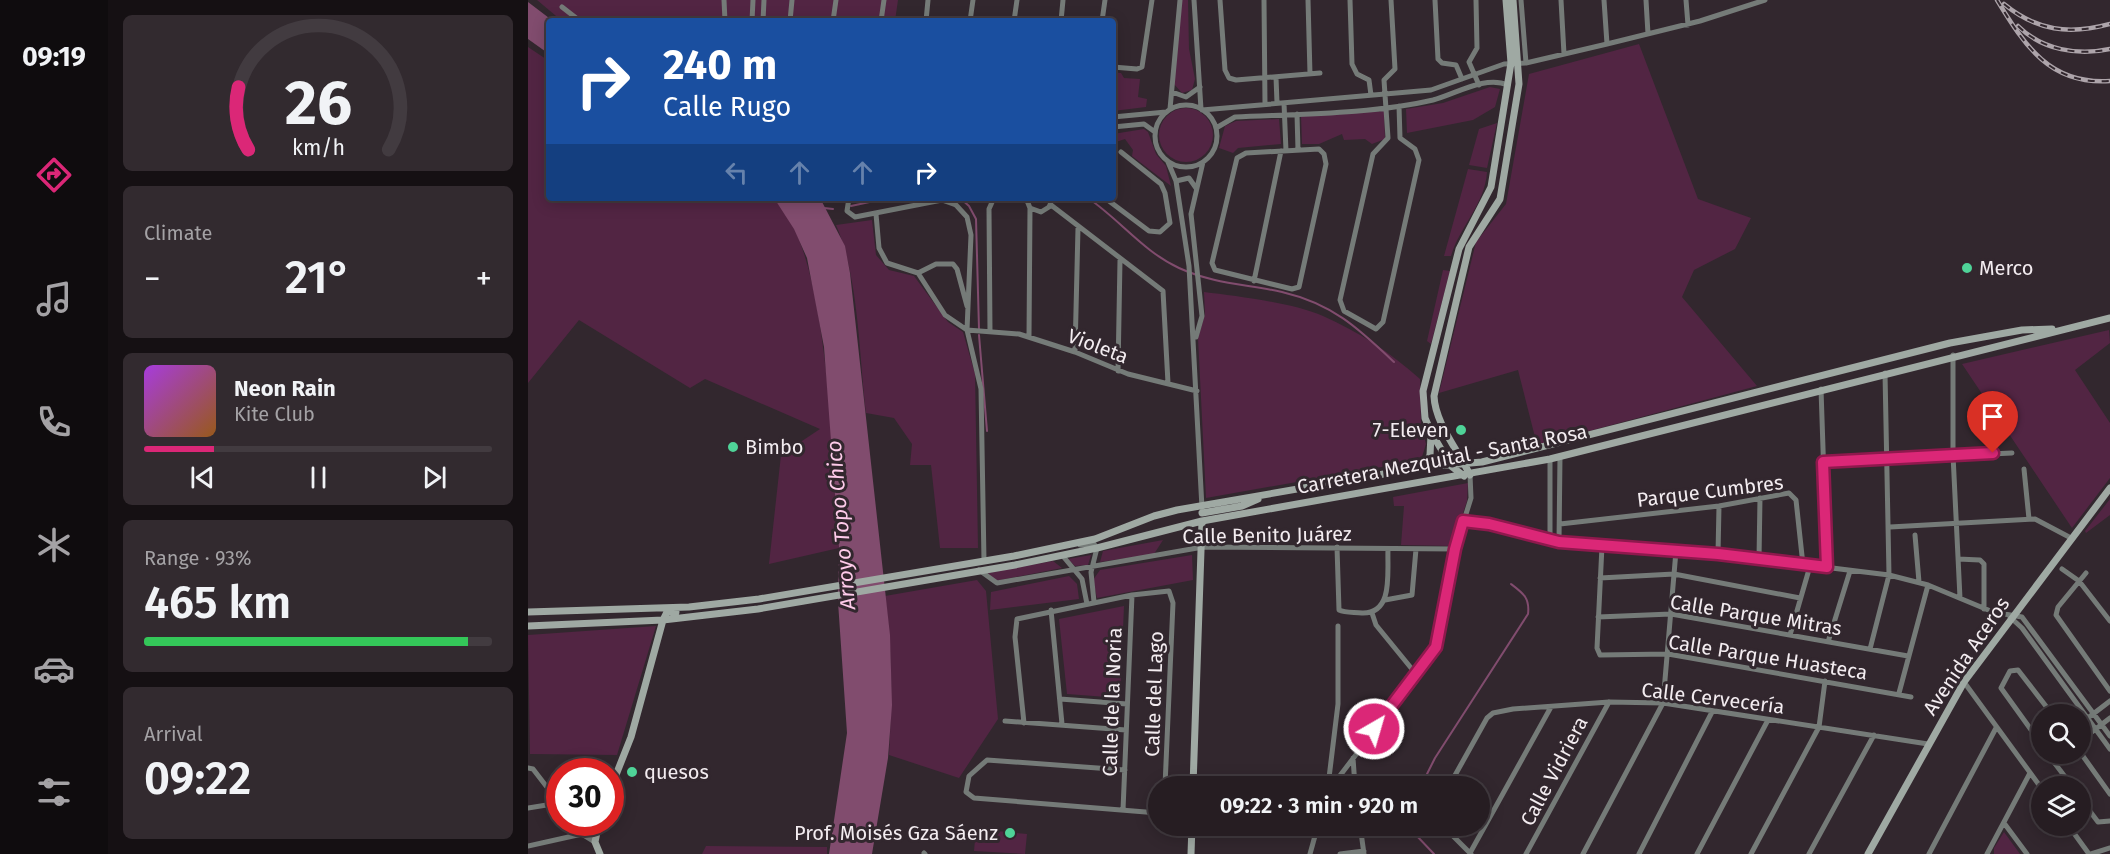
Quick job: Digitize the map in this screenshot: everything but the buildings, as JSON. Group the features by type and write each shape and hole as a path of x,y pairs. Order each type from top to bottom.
{"main road":[{"path":"1467,476 1451,466 1431,432 1422,402 1425,379 1447,306 1459,249 1467,230 1489,194 1508,85 1518,63 1506,0"},
{"path":"1467,476 1466,465 1437,416 1434,396 1469,247 1500,199 1519,84 1513,0"},
{"name":"Carretera Mezquital - Santa Rosa","path":"889,582 979,570 1062,555 1202,521 1467,476 1550,459 1953,355 2110,318"},
{"name":"Carretera Mezquital - Santa Rosa","path":"845,590 1095,539 1154,516 1242,506 1269,495 1424,467 1466,465 1950,343 2022,330 2067,329"},
{"path":"1424,467 1430,455 1431,432"},
{"name":"Avenida Aceros","path":"1868,854 1964,682 2010,616 2110,488"},
{"path":"1193,776 1203,547 1202,521"},
{"path":"528,612 666,608 845,590"},
{"path":"528,626 663,620 758,609 845,590"},
{"path":"623,758 631,737 667,612 737,605 746,601"},
{"path":"597,836 596,842 600,854"},
{"path":"1191,854 1192,836"}],"street":[{"path":"724,0 726,18"},
{"path":"752,18 753,0"},
{"path":"763,18 764,0"},
{"path":"790,18 792,0"},
{"path":"833,18 836,0"},
{"path":"881,18 884,0"},
{"path":"926,18 928,0"},
{"path":"970,18 973,0"},
{"path":"1014,18 1017,0"},
{"path":"1060,18 1063,0"},
{"path":"1102,18 1105,0"},
{"path":"1116,67 1141,68 1144,63 1152,0"},
{"path":"1180,0 1172,92 1168,110 1160,119 1155,132 1158,149 1168,162 1176,181 1189,267 1202,521"},
{"path":"1194,0 1202,109 1216,128 1215,145 1203,162 1191,223 1202,316 1194,343"},
{"path":"1220,0 1226,75 1236,80 1320,73"},
{"path":"1264,0 1265,104"},
{"path":"1308,0 1310,74"},
{"path":"1350,0 1352,63 1357,74 1369,80 1371,95"},
{"path":"1391,0 1395,69 1384,80 1388,138 1373,154 1340,304 1344,311 1373,328 1381,325 1418,156 1414,149 1400,138 1399,106"},
{"path":"1435,0 1438,59 1442,63 1454,63 1462,79"},
{"path":"1476,0 1477,48 1469,60 1479,85"},
{"path":"1518,63 1521,0"},
{"path":"1561,0 1564,54"},
{"path":"1604,0 1607,45"},
{"path":"1646,0 1648,34"},
{"path":"1686,0 1688,24"},
{"path":"1116,117 1168,110 1186,105 1202,109 1431,90 1475,74 1607,45 1688,24 1765,0"},
{"path":"562,7 576,18"},
{"path":"1276,77 1277,103"},
{"path":"1216,128 1235,117 1399,106 1435,99 1495,81 1508,85"},
{"path":"1172,92 1186,96 1200,87"},
{"path":"1254,281 1283,151 1284,103"},
{"path":"1297,114 1298,150"},
{"path":"1116,127 1144,124 1155,132"},
{"path":"1319,149 1324,154 1326,164 1300,285 1292,289 1254,281 1213,268 1212,262 1235,162 1242,154 1283,151 1319,149"},
{"path":"1109,201 1149,231 1160,232 1170,223 1166,193 1161,184 1121,152"},
{"path":"1168,162 1188,167 1203,162"},
{"path":"1176,181 1189,178 1196,189"},
{"path":"849,201 847,211 852,216 860,218 937,201"},
{"path":"944,201 962,210 970,225 967,330 981,388 984,561"},
{"path":"990,331 991,203 994,201"},
{"path":"1027,201 1030,208 1029,337"},
{"path":"1030,208 1041,212 1051,205 1052,201"},
{"path":"1051,205 1163,291 1168,383"},
{"path":"876,214 882,256 894,267 918,273 936,264 953,264 957,269 968,308"},
{"path":"1075,352 1078,228"},
{"path":"1118,371 1120,260"},
{"path":"918,273 945,315 967,330"},
{"name":"Violeta","path":"967,330 1029,337 1075,352 1118,371 1197,391"},
{"path":"1953,355 1953,455 1960,598"},
{"path":"1870,649 1889,575 1890,527 1885,373"},
{"path":"1821,389 1827,567"},
{"path":"1823,462 1888,457 2012,453"},
{"path":"1559,542 1560,456"},
{"path":"1550,459 1550,541"},
{"path":"2024,469 2029,519"},
{"path":"1338,776 1436,647 1455,549 1471,498 1467,476"},
{"path":"1550,484 1559,484"},
{"name":"Parque Cumbres","path":"1560,524 1719,506 1789,493 1795,496 1803,565"},
{"path":"1759,559 1760,498"},
{"path":"1718,554 1719,506"},
{"path":"1890,527 2029,519 2046,522 2071,538"},
{"path":"1463,521 1489,524 1550,541 1718,554 1889,575 1928,585 1984,609 2026,621 2110,736"},
{"path":"1916,535 1918,582"},
{"path":"1058,547 1094,544 1097,548 1092,566 1094,602"},
{"path":"1598,617 1602,546"},
{"name":"Calle Benito Juárez","path":"979,570 997,583 1203,547 1455,549"},
{"path":"1337,547 1338,607 1341,611 1371,613 1379,609 1385,600 1388,549"},
{"path":"1385,600 1412,595 1416,549"},
{"path":"1583,854 1663,703 1676,551"},
{"path":"1062,555 1082,579 1087,604"},
{"path":"1958,559 1980,560 1984,564 1984,609"},
{"path":"1790,635 1810,566"},
{"path":"2062,569 2079,581 2110,621"},
{"path":"1828,642 1850,571"},
{"path":"2086,573 2058,607 2056,615 2107,682 2110,691"},
{"path":"1600,578 1674,574 1800,598"},
{"path":"1899,693 1928,585"},
{"name":"Calle del Lago","path":"1131,596 1166,590 1171,593 1173,603 1165,776"},
{"path":"1024,723 1015,637 1017,619 1051,610 1131,596"},
{"name":"Calle de la Noria","path":"1123,810 1131,596"},
{"path":"1051,610 1062,724"},
{"path":"1371,613 1376,625 1416,674"},
{"name":"Calle Parque Mitras","path":"1598,617 1671,614 1908,656"},
{"path":"2010,616 2078,704"},
{"name":"Calle Parque Huasteca","path":"1598,617 1597,652 1604,656 1668,654 1899,693 1911,697"},
{"path":"1331,776 1338,704 1338,626"},
{"path":"2036,648 2042,644"},
{"path":"2031,730 2001,688 2010,671 2018,670 2044,704"},
{"path":"1751,854 1820,727 1825,681"},
{"path":"1964,682 2032,776"},
{"path":"1060,699 1127,704"},
{"path":"2091,716 2110,701"},
{"name":"Calle Cervecería","path":"1454,776 1482,726 1492,713 1609,702 1663,703 1928,744"},
{"name":"Calle Vidriera","path":"1526,854 1609,702"},
{"path":"1453,836 1471,854 1551,707"},
{"path":"1639,854 1712,712"},
{"path":"2091,733 2110,718"},
{"path":"1697,854 1768,720"},
{"path":"1005,721 1126,730"},
{"path":"2091,722 2110,748"},
{"path":"1929,854 1996,728"},
{"path":"1809,854 1874,735"},
{"path":"1353,758 1354,776"},
{"path":"1125,770 991,760 981,763 967,779 968,795 1148,812"},
{"path":"2055,764 2064,776"},
{"path":"2089,764 2110,794"},
{"path":"531,769 546,787"},
{"path":"1989,854 1991,846 2030,773"},
{"path":"528,808 546,805"},
{"path":"2091,813 2098,822 2110,821"},
{"path":"2004,823 2027,854"},
{"path":"528,846 573,836"},
{"path":"586,836 596,842"},
{"path":"1310,854 1315,836"},
{"path":"1340,854 1364,852 1362,836"},
{"path":"2076,836 2090,854 2110,848"}],"shaded area":[{"path":"537,0 898,0 895,18 558,18"},
{"path":"1182,0 1188,0 1189,49 1195,79 1192,90 1182,93 1174,84"},
{"path":"1639,44 1698,199 1751,218 1735,249 1694,270 1682,297 1757,386 1537,445 1518,370 1439,393 1476,242 1506,204 1529,74"},
{"path":"528,47 546,59 546,201 774,201 791,222 806,260 817,308 825,362 839,548 769,564 781,455 820,429 705,379 690,388 579,320 528,383"},
{"path":"1116,72 1121,73 1124,78 1140,79 1138,97 1147,99 1146,107 1116,111"},
{"path":"1490,87 1500,89 1495,107 1473,120 1407,133 1406,109 1443,103"},
{"path":"1181,108 1191,108 1205,116 1211,125 1213,135 1211,145 1205,154 1191,162 1181,162 1164,150 1159,140 1159,130 1171,113"},
{"path":"1384,111 1385,139 1372,144 1365,139 1344,140 1342,134 1319,144 1302,144 1301,116"},
{"path":"1279,119 1281,144 1238,148 1233,153 1219,148 1225,126 1236,121"},
{"path":"1497,123 1487,168 1469,165 1479,129"},
{"path":"1144,129 1148,132 1156,154 1166,166 1171,186 1132,156 1133,150 1125,139 1116,142 1116,134"},
{"path":"1468,169 1487,172 1485,184 1451,256 1444,256"},
{"path":"872,220 876,255 889,270 914,276 948,322 963,332 975,374 978,548 940,548 931,465 910,465 912,444 894,418 866,413 854,292 844,246 836,225"},
{"path":"1443,270 1450,271 1431,344 1427,341"},
{"path":"1204,292 1265,301 1311,311 1349,329 1398,360 1420,379 1421,425 1426,444 1421,460 1206,498 1198,338 1205,314"},
{"path":"2109,330 2110,343 2075,370 2110,423 2110,478 2072,528 1962,364"},
{"path":"1468,483 1467,501 1452,546 1401,545 1404,506 1394,506 1393,497"},
{"path":"2110,499 2110,515 2086,533 2085,531"},
{"path":"1163,540 1154,554 1100,562 1103,551"},
{"path":"1091,555 1088,565 1075,566 1068,559"},
{"path":"1192,555 1193,580 1097,598 1093,580 1100,570"},
{"path":"1053,561 1062,568 995,581 988,573"},
{"path":"1069,576 1077,584 1079,599 990,610 991,592"},
{"path":"977,580 986,591 998,719 959,778 889,755 891,676 885,596"},
{"path":"1124,606 1120,698 1067,694 1059,619"},
{"path":"656,626 617,755 530,754 528,635"},
{"path":"976,829 1027,834 1025,854 974,851"},
{"path":"2004,832 2020,854 1994,854 1994,848"},
{"path":"706,846 827,847 827,854 702,854"}],"water":[{"path":"528,2 549,18 546,18 546,52 528,39"},
{"name":"Arroyo Topo Chico","path":"776,201 822,201 845,246 850,273 890,635 892,705 888,758 872,854 829,854 847,733 838,602 839,548 824,347 807,258 794,229"}],"waterway":[{"path":"851,206 874,201"},
{"path":"963,201 976,219 979,329"},
{"path":"1092,201 1143,245 1179,268 1205,277 1282,292 1316,303 1356,328 1394,362"},
{"path":"824,208 833,209"},
{"path":"979,335 987,431"},
{"path":"1426,776 1435,758 1528,614 1525,596 1511,584"},
{"path":"1417,836 1434,854"}],"railway":[{"path":"1997,0 2029,47 2055,69 2089,81 2110,81"},
{"path":"2004,4 2029,20 2054,28 2067,30 2110,24"},
{"path":"2018,26 2049,46 2086,52 2110,49"}],"place":[{"name":"Merco","path":"1967,268"},
{"name":"7-Eleven","path":"1461,430"},
{"name":"Bimbo","path":"733,447"},
{"name":"quesos","path":"632,772"},
{"name":"Prof. Moisés Gza Sáenz","path":"1010,833"}],"route":[{"path":"1374,729 1433,654 1436,647 1455,549 1463,521 1489,524 1559,542 1718,554 1827,567 1823,462 1993,453"}]}
